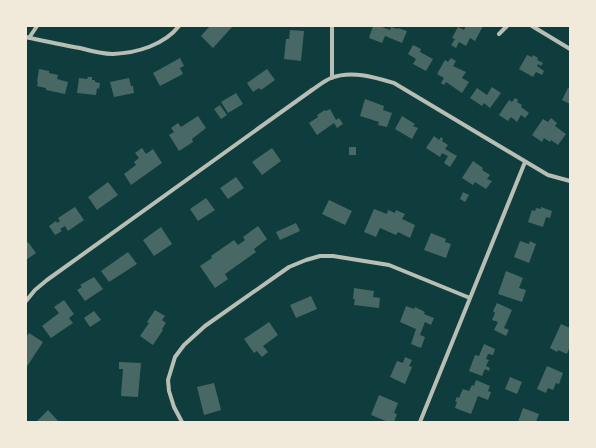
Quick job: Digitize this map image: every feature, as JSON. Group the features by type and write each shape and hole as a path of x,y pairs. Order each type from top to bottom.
{"street":[{"path":"37,26 28,37 95,52 112,54 129,52 160,42 173,33 179,26"},
{"path":"332,26 332,78"},
{"path":"499,34 507,26"},
{"path":"532,26 570,49"},
{"path":"26,301 35,290 47,280 312,90 332,78 348,75 368,76 394,83 548,175 570,181"},
{"path":"420,422 525,162"},
{"path":"182,422 174,407 169,391 168,380 175,357 184,345 205,326 289,267 320,256 333,256 389,265 470,298"}],"building":[{"path":"210,26 233,26 213,48 201,36"},
{"path":"373,26 379,26 390,30 391,27 398,28 407,31 402,43 385,36 382,43 369,38"},
{"path":"466,26 483,26 475,41 470,38 466,46 459,42 456,48 451,45 455,39 452,38 458,27 464,30"},
{"path":"290,30 304,31 301,61 284,59 286,39 289,39"},
{"path":"413,45 421,49 420,52 433,59 426,71 413,64 416,59 408,54"},
{"path":"527,55 532,57 533,55 538,58 537,60 543,63 541,66 538,64 537,66 544,71 542,75 536,72 533,77 519,69"},
{"path":"180,58 184,66 180,68 183,74 160,86 153,73"},
{"path":"451,58 456,61 453,66 466,72 462,78 469,82 462,93 446,82 444,85 441,83 444,78 437,74 445,60 448,62"},
{"path":"39,69 58,75 57,79 68,82 65,94 46,90 46,88 37,86"},
{"path":"267,69 275,80 261,90 259,88 253,92 247,83"},
{"path":"88,77 92,77 92,80 100,83 99,89 97,88 96,95 77,93 79,78 87,79"},
{"path":"129,78 131,86 133,86 134,93 114,97 110,82"},
{"path":"492,87 501,93 490,108 484,103 482,106 470,98 477,88 487,95"},
{"path":"568,88 570,89 570,104 562,100"},
{"path":"236,93 243,104 228,113 221,102"},
{"path":"515,98 518,100 517,102 522,105 521,107 529,113 525,118 521,115 517,122 511,117 508,121 499,115 509,100 512,102"},
{"path":"365,99 384,106 383,110 392,113 387,127 378,125 379,122 360,116"},
{"path":"220,105 227,115 221,119 214,109"},
{"path":"330,109 336,120 339,118 343,124 337,128 334,123 317,135 309,123 318,117 317,115"},
{"path":"198,116 206,128 192,139 193,142 179,151 169,135 174,132 171,128 178,123 181,127"},
{"path":"402,116 415,124 413,126 418,128 412,139 395,129"},
{"path":"551,118 557,123 555,126 566,134 558,145 551,140 550,142 544,138 542,142 532,135 543,119 548,122"},
{"path":"434,136 439,140 441,137 443,139 442,141 448,145 445,149 457,156 450,167 444,163 448,156 442,153 440,157 426,148"},
{"path":"349,147 356,147 356,155 349,155"},
{"path":"142,148 146,154 153,149 162,163 131,185 124,174 136,165 134,162 139,158 135,153"},
{"path":"272,148 281,161 262,175 252,162"},
{"path":"473,161 483,168 482,170 490,175 487,179 492,181 486,189 475,182 473,185 462,178"},
{"path":"236,177 244,188 228,199 220,188"},
{"path":"108,182 118,195 97,210 88,197"},
{"path":"463,192 469,195 465,202 460,199"},
{"path":"206,198 215,210 198,221 190,209"},
{"path":"329,200 352,211 345,225 322,214"},
{"path":"75,207 84,220 68,231 65,226 60,229 62,231 55,235 49,226 56,221 57,223 60,221 58,218"},
{"path":"541,207 552,211 550,218 546,217 543,227 528,222 532,210 535,211 536,208 541,209"},
{"path":"374,209 387,214 388,210 395,213 396,210 405,214 402,219 415,225 410,238 398,232 396,235 380,228 376,237 364,232"},
{"path":"296,223 300,231 280,240 276,232"},
{"path":"258,226 267,239 254,249 256,252 225,274 228,279 215,288 200,266 212,258 211,256 234,240 238,245 245,240 243,237"},
{"path":"161,227 172,244 154,256 143,240"},
{"path":"431,233 446,239 445,242 451,244 446,258 424,250"},
{"path":"520,241 529,244 530,241 536,244 529,263 514,257"},
{"path":"28,242 36,253 26,260 26,244"},
{"path":"128,252 137,264 109,282 101,271"},
{"path":"506,271 523,278 519,288 526,290 522,302 498,294"},
{"path":"94,277 103,289 85,301 77,290 82,287 80,285"},
{"path":"354,288 374,291 373,297 380,298 379,308 354,305"},
{"path":"311,296 317,309 296,318 290,305"},
{"path":"64,300 74,314 69,318 73,323 51,338 42,326 59,313 54,307"},
{"path":"497,303 512,310 504,328 509,330 506,336 494,330 498,322 492,320 495,313 493,311"},
{"path":"406,306 414,309 415,307 425,312 424,314 434,318 431,325 425,322 420,335 425,337 421,348 411,344 416,329 400,322"},
{"path":"155,310 165,316 162,320 166,323 153,345 140,336 149,323 147,322"},
{"path":"94,311 101,320 90,327 84,318"},
{"path":"269,322 278,335 263,346 268,352 262,357 257,351 254,353 244,339"},
{"path":"561,324 570,328 570,346 567,354 558,350 557,352 550,348"},
{"path":"29,333 43,342 26,368 26,337"},
{"path":"484,344 495,349 493,355 488,354 486,359 489,360 486,366 490,368 489,371 485,369 482,376 469,371 475,355 479,356"},
{"path":"405,357 412,360 409,366 412,367 405,384 390,377 397,361 403,363"},
{"path":"119,362 141,363 138,397 121,396 123,369 119,369"},
{"path":"547,366 563,373 559,384 556,383 553,390 548,388 546,393 537,389"},
{"path":"510,377 522,382 517,394 505,389"},
{"path":"476,380 490,386 488,391 491,392 488,400 478,396 471,414 455,408 457,402 455,401 457,397 459,398 463,389 469,391 472,385 474,386"},
{"path":"214,383 221,410 204,415 197,387"},
{"path":"379,395 398,403 394,413 397,414 394,422 388,422 371,415"},
{"path":"523,408 539,414 536,422 518,422"},
{"path":"48,410 59,422 37,421"}]}
